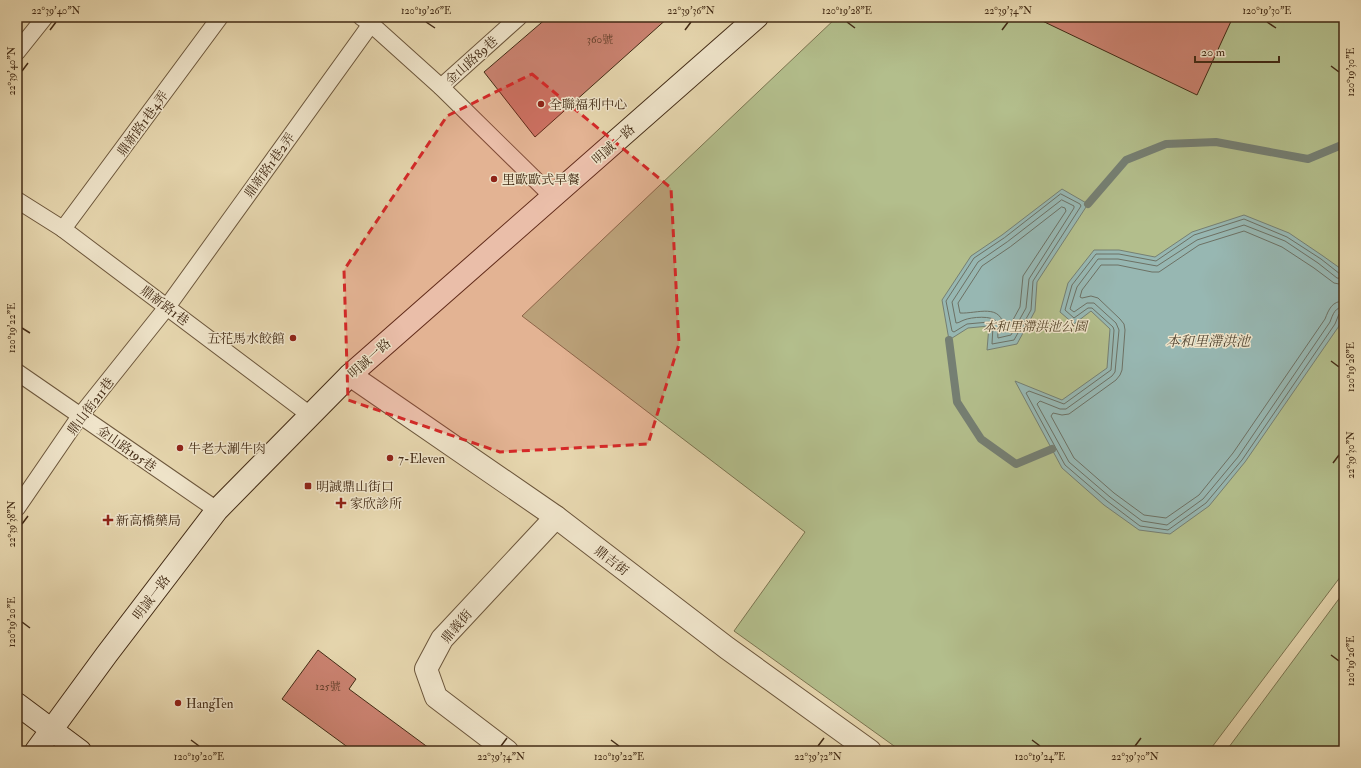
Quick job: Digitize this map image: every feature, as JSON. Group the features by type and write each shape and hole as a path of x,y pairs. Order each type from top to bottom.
{"street":[{"name":"明誠一路","path":"36,751 107,654 217,510 310,415 350,375 757,17"},
{"name":"鼎吉街","path":"350,375 556,517 726,648 870,751"},
{"name":"鼎義街","path":"507,751 436,697 426,669 442,639 556,517"},
{"path":"17,704 80,751"}],"lane":[{"path":"17,52 45,17"},
{"name":"鼎新路1巷4弄","path":"63,229 220,17"},
{"name":"金山路89巷","path":"441,87 519,17"},
{"path":"366,20 441,87 553,197"},
{"name":"鼎新路1巷2弄","path":"167,307 366,20"},
{"name":"鼎新路1巷","path":"17,200 63,229 310,415"},
{"name":"鼎山街211巷","path":"17,508 80,416 167,307"},
{"name":"金山路195巷","path":"17,372 217,510"}],"highlighted area":[{"path":"532,74 671,188 679,344 648,444 500,452 348,400 344,270 447,116"}],"green space":[{"name":"本和里滯洪池公園","path":"837,17 1329,17 1344,24 1344,572 1209,751 901,751 734,631 805,532 522,316"},
{"path":"1344,592 1344,751 1226,751"}],"water":[{"path":"1062,189 1088,204 1037,282 1035,311 1017,344 987,350 989,326 968,328 949,340 942,300 971,256 1002,235"},
{"name":"本和里滯洪池","path":"1244,215 1289,233 1344,271 1344,311 1339,326 1245,462 1209,506 1170,534 1139,530 1104,505 1062,468 1015,381 1062,400 1107,368 1110,329 1091,311 1074,324 1060,312 1068,283 1094,250 1119,250 1155,257 1192,232"}],"building":[{"name":"全聯福利中心","path":"548,17 669,17 535,137 484,72"},
{"path":"1034,17 1233,17 1197,95"},
{"path":"318,650 356,679 349,689 433,751 353,751 282,699"}],"waterway":[{"path":"1088,204 1126,160 1166,144 1216,142 1308,159 1344,144"},
{"path":"949,340 957,402 981,439 1016,464 1052,449"}],"place":[{"name":"全聯福利中心","path":"541,104"},
{"name":"里歐歐式早餐","path":"494,179"},
{"name":"五花馬水餃館","path":"293,338"},
{"name":"牛老大涮牛肉","path":"180,448"},
{"name":"7-Eleven","path":"390,458"},
{"name":"明誠鼎山街口","path":"308,486"},
{"name":"家欣診所","path":"341,503"},
{"name":"新高橋藥局","path":"108,520"},
{"name":"HangTen","path":"178,703"}]}
